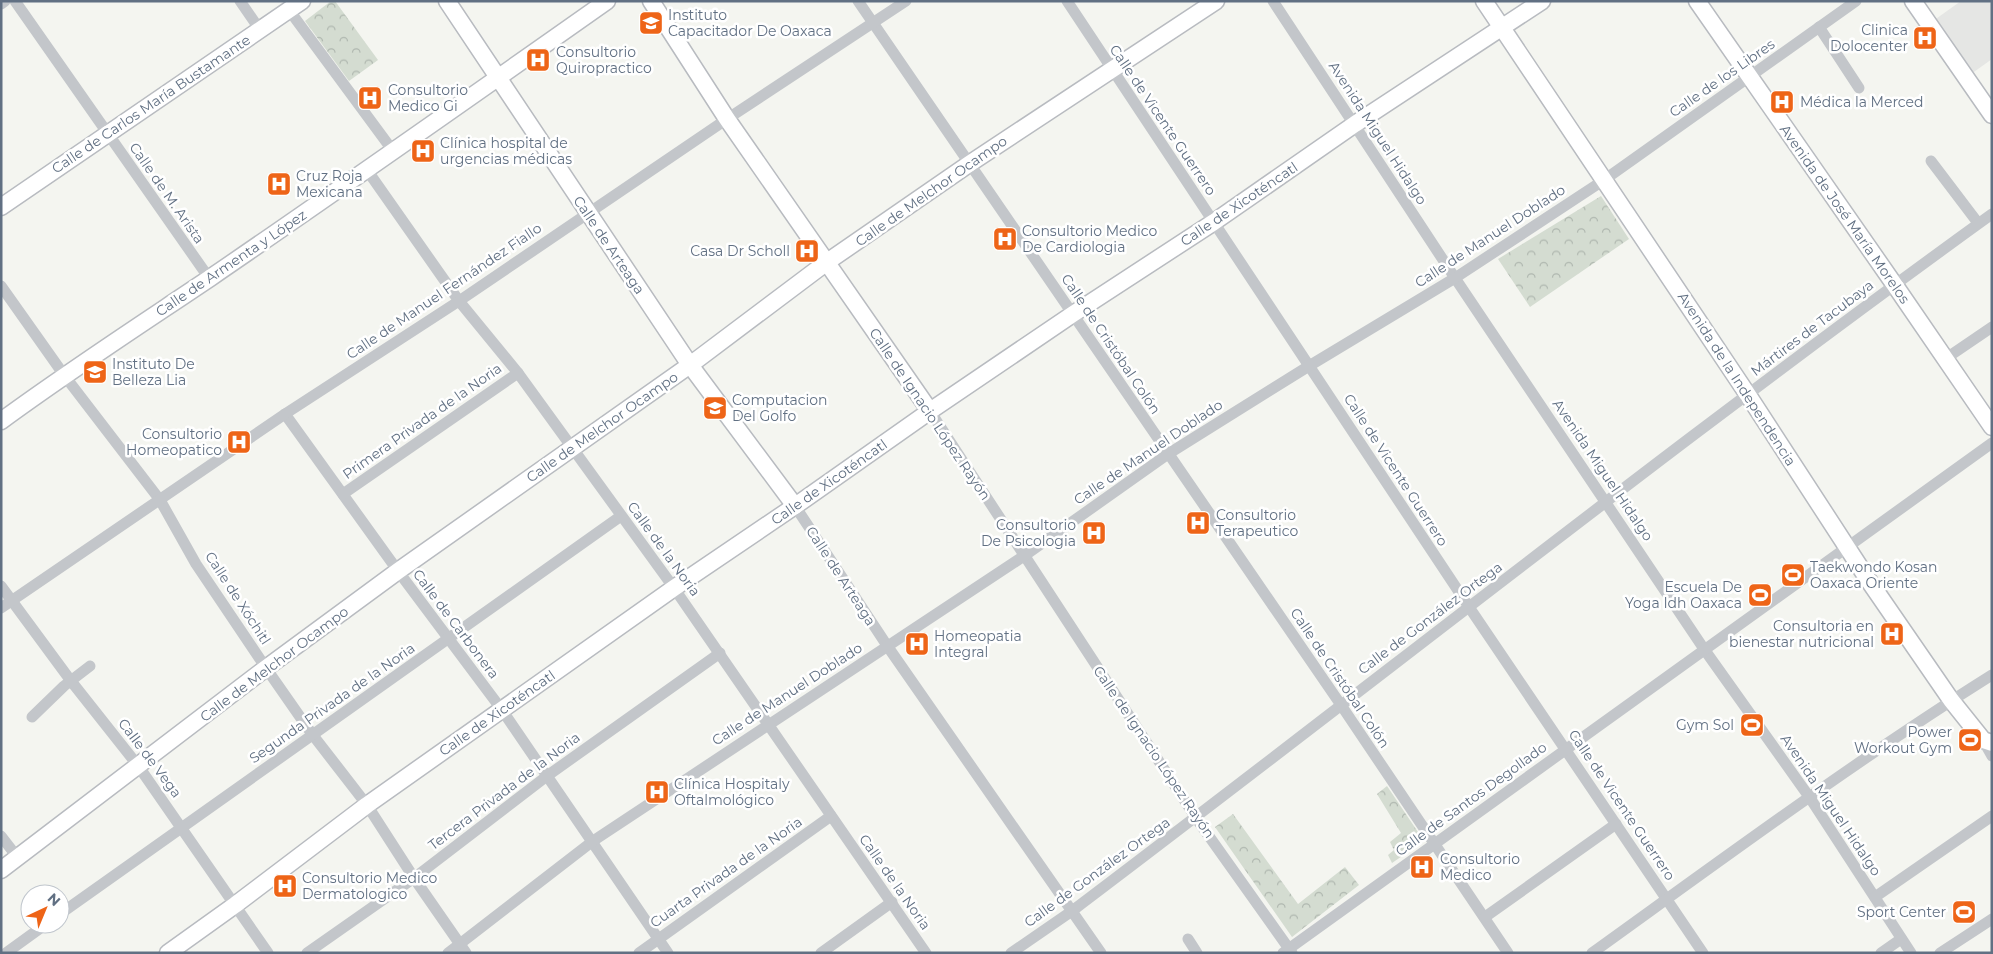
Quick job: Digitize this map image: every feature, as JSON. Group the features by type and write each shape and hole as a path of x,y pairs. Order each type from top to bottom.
{"main road":[{"name":"Calle de Arteaga","path":"447,1 690,365 795,506"},
{"name":"Calle de Armenta y López","path":"1,421 64,375 367,170 607,1"},
{"name":"Calle de Ignacio López Rayón","path":"651,1 727,119 930,411"},
{"name":"Calle de Melchor Ocampo","path":"1,870 139,767 266,668 398,571 690,365 827,262 969,164 1216,1"},
{"name":"Avenida de la Independencia","path":"1484,1 1951,700 1987,742"},
{"name":"Calle de Xicoténcatl","path":"168,953 367,805 674,588 1073,314 1214,222 1355,124 1542,1"},
{"name":"Avenida de José María Morelos","path":"1696,1 1992,427"},
{"path":"1913,1 1992,115"},
{"name":"Calle de Carlos María Bustamante","path":"1,207 295,6"}],"street":[{"path":"1,4 5,1"},
{"name":"Calle de M. Arista","path":"15,1 209,278"},
{"path":"240,1 260,30"},
{"name":"Calle de Cristóbal Colón","path":"858,1 1341,705 1508,953"},
{"name":"Calle de Manuel Fernández Fiallo","path":"1,608 285,414 906,1"},
{"name":"Calle de Vicente Guerrero","path":"1067,1 1469,607 1668,898 1703,953"},
{"name":"Avenida Miguel Hidalgo","path":"1273,1 1455,278 1704,649 1810,798 1910,953"},
{"name":"Calle de los Libres","path":"1604,180 1856,1"},
{"path":"295,6 393,151"},
{"path":"1819,27 1859,88"},
{"path":"1931,161 1978,223"},
{"name":"Calle de la Noria","path":"367,170 459,300 518,372 674,588 926,953"},
{"name":"Calle de Manuel Doblado","path":"448,953 463,948 593,841 1024,556 1168,454 1455,278 1604,180"},
{"name":"Mártires de Tacubaya","path":"1748,395 1894,284 1992,214"},
{"name":"Calle de Xóchitl","path":"1,286 64,375 160,500 196,564 266,668 312,734 367,805 414,878 463,948"},
{"path":"1945,359 1992,327"},
{"name":"Primera Privada de la Noria","path":"343,494 518,372"},
{"name":"Calle de González Ortega","path":"1011,953 1072,911 1196,818 1748,395"},
{"name":"Calle de Ignacio López Rayón","path":"930,411 1196,818 1288,951"},
{"name":"Calle de Carbonera","path":"285,414 398,571 502,710 668,953"},
{"name":"Calle de Santos Degollado","path":"1288,951 1992,443"},
{"name":"Calle de Arteaga","path":"795,506 888,647 1102,953"},
{"name":"Segunda Privada de la Noria","path":"70,907 621,516"},
{"name":"Calle de Vega","path":"1,586 71,681 139,767 268,953"},
{"name":"Tercera Privada de la Noria","path":"307,953 414,878 547,776 720,653"},
{"path":"32,717 90,666"},
{"path":"1592,953 1951,700 1992,675"},
{"name":"Avenida de la Independencia","path":"1987,742 1992,756"},
{"name":"Cuarta Privada de la Noria","path":"639,953 831,816"},
{"path":"1875,897 1992,816"},
{"path":"1485,917 1616,824"},
{"path":"1,836 18,858"},
{"path":"821,953 892,902"},
{"path":"1940,953 1992,919"},
{"path":"6,953 32,934"},
{"path":"1188,939 1197,953"},
{"path":"1882,953 1901,939"}],"shaded area":[{"path":"1961,1 1992,1 1992,59 1971,74 1933,21"}],"green space":[{"path":"331,1 335,1 378,60 349,81 305,21"},
{"path":"1601,196 1629,239 1530,307 1498,259"},
{"path":"1387,786 1424,841 1392,863 1388,855 1394,850 1390,842 1401,833 1377,794"},
{"path":"1233,814 1298,904 1345,867 1359,885 1292,937 1215,827"}],"place":[{"name":"Instituto Capacitador De Oaxaca","path":"651,23"},
{"name":"Clinica Dolocenter","path":"1925,38"},
{"name":"Consultorio Quiropractico","path":"538,60"},
{"name":"Consultorio Medico Gi","path":"370,98"},
{"name":"Médica la Merced","path":"1782,102"},
{"name":"Clínica hospital de urgencias médicas","path":"423,151"},
{"name":"Cruz Roja Mexicana","path":"279,184"},
{"name":"Consultorio Medico De Cardiologia","path":"1005,239"},
{"name":"Casa Dr Scholl","path":"807,251"},
{"name":"Instituto De Belleza Lia","path":"95,372"},
{"name":"Computacion Del Golfo","path":"715,408"},
{"name":"Consultorio Homeopatico","path":"239,442"},
{"name":"Consultorio Terapeutico","path":"1198,523"},
{"name":"Consultorio De Psicologia","path":"1094,533"},
{"name":"Taekwondo Kosan Oaxaca Oriente","path":"1793,575"},
{"name":"Escuela De Yoga Idh Oaxaca","path":"1760,595"},
{"name":"Consultoria en bienestar nutricional","path":"1892,634"},
{"name":"Homeopatia Integral","path":"917,644"},
{"name":"Gym Sol","path":"1752,725"},
{"name":"Power Workout Gym","path":"1970,740"},
{"name":"Clínica Hospitaly Oftalmológico","path":"657,792"},
{"name":"Consultorio Medico","path":"1422,867"},
{"name":"Consultorio Medico Dermatologico","path":"285,886"},
{"name":"Sport Center","path":"1964,912"}]}
